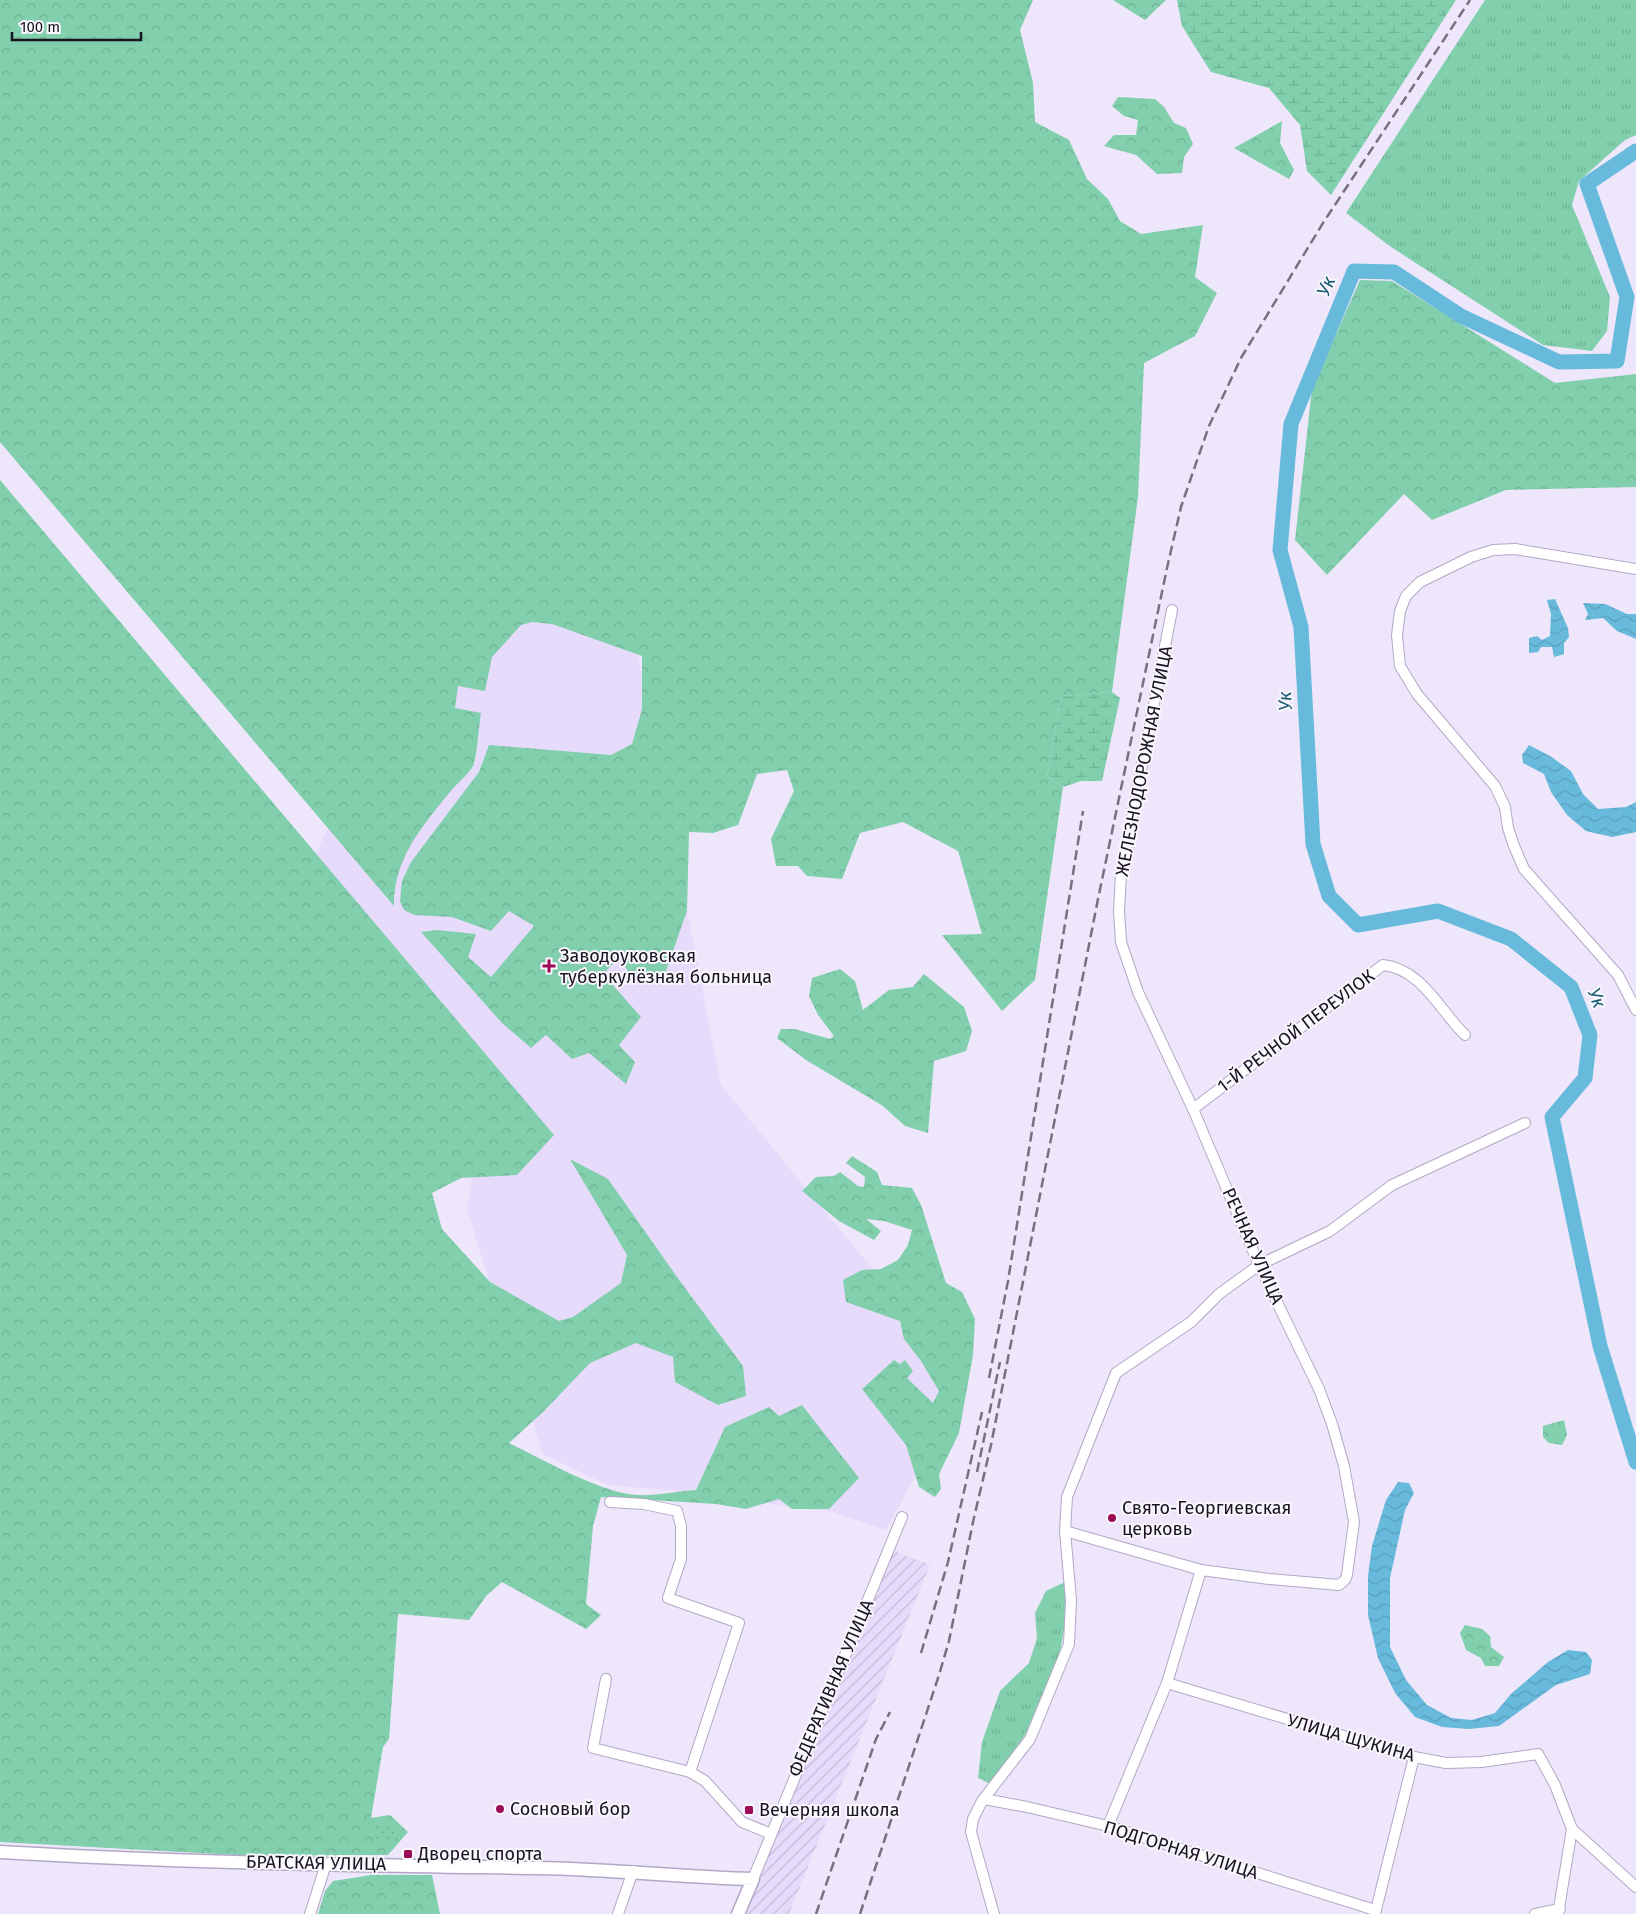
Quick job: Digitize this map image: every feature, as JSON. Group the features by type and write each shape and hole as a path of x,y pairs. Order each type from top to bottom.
{"street":[{"path":"1636,569 1515,549 1493,550 1420,582 1406,596 1400,611 1397,636 1400,666 1417,694 1495,786 1505,807 1508,828 1524,869 1618,975 1636,1010"},
{"name":"ЖЕЛЕЗНОДОРОЖНАЯ УЛИЦА","path":"1119,911 1121,874 1172,610"},
{"name":"РЕЧНАЯ УЛИЦА","path":"1119,911 1121,942 1138,992 1193,1109 1259,1265 1319,1389 1332,1424 1344,1466 1354,1522 1347,1575 1345,1580 1339,1585 1269,1579 1200,1570"},
{"name":"1-Й РЕЧНОЙ ПЕРЕУЛОК","path":"1193,1109 1383,965 1405,971 1433,996 1465,1035"},
{"path":"994,1914 971,1832 973,1818 984,1800 1030,1739 1069,1644 1071,1600 1065,1531 1067,1498 1116,1373 1191,1322 1219,1294 1259,1265 1330,1232 1392,1185 1525,1123"},
{"path":"610,1502 644,1504 677,1511 681,1526 681,1559 668,1598 739,1623 690,1772"},
{"name":"ФЕДЕРАТИВНАЯ УЛИЦА","path":"738,1914 902,1518"},
{"path":"1065,1531 1200,1570 1167,1683 1108,1826"},
{"path":"606,1679 593,1748 690,1772 705,1781 742,1822 771,1834"},
{"name":"УЛИЦА ЩУКИНА","path":"1167,1683 1414,1757 1455,1762 1481,1762 1538,1754 1555,1785 1572,1829"},
{"path":"1375,1912 1414,1757"},
{"name":"ПОДГОРНАЯ УЛИЦА","path":"984,1800 1027,1807 1108,1826 1375,1912"},
{"path":"1572,1829 1636,1887"},
{"path":"1535,1914 1559,1912 1572,1829"},
{"name":"БРАТСКАЯ УЛИЦА","path":"0,1852 157,1860 633,1871 753,1879"},
{"path":"310,1914 326,1864"},
{"path":"618,1914 633,1871"}],"shaded area":[{"name":"Заводоуковская туберкулёзная больница","path":"451,573 629,610 721,1085 966,1382 886,1530 833,1512 677,1491 607,1485 543,1454 467,1209 490,1071 312,861"},
{"path":"892,1550 930,1565 789,1914 745,1914"}],"green space":[{"path":"0,0 1033,0 1020,30 1033,83 1035,122 1069,140 1087,179 1108,199 1120,221 1141,234 1203,225 1195,277 1217,293 1195,336 1144,363 1138,497 1112,692 1061,696 1047,777 1063,787 1035,980 1002,1011 942,935 982,934 958,851 903,822 860,833 842,879 807,876 798,866 776,866 771,839 794,791 787,770 757,774 738,825 713,833 689,832 687,911 661,985 630,974 619,958 603,974 641,1017 619,1045 635,1062 626,1084 589,1053 572,1059 546,1035 531,1048 502,1023 421,932 437,930 476,934 468,957 491,977 534,926 509,911 491,931 452,917 414,915 404,910 400,901 402,881 411,862 479,772 489,745 611,755 632,744 642,709 642,656 552,624 532,622 521,625 492,657 485,691 458,686 455,708 481,713 473,766 429,818 411,844 398,874 394,906 0,442"},
{"path":"1113,0 1166,0 1145,20"},
{"path":"1177,0 1456,0 1331,195 1307,171 1300,125 1269,88 1211,72 1182,26"},
{"path":"1485,0 1636,0 1636,135 1625,140 1579,181 1572,205 1610,297 1607,331 1592,351 1543,345 1391,247 1346,213"},
{"path":"1118,97 1155,99 1164,107 1174,123 1186,128 1193,144 1184,157 1182,173 1157,174 1136,155 1104,146 1114,135 1136,135 1138,120 1124,116 1112,106"},
{"path":"1282,121 1280,143 1294,170 1289,179 1234,148"},
{"path":"1360,280 1392,281 1555,383 1636,374 1636,487 1506,490 1432,520 1404,494 1327,575 1295,540 1312,389"},
{"path":"0,480 554,1135 517,1175 461,1178 432,1193 442,1229 490,1282 559,1321 573,1317 621,1283 627,1255 570,1159 608,1179 743,1366 746,1396 718,1405 675,1382 673,1357 636,1343 590,1363 544,1411 509,1443 573,1475 608,1489 638,1495 696,1490 725,1427 769,1407 779,1416 802,1405 859,1478 829,1509 792,1509 779,1499 746,1509 716,1504 601,1497 593,1526 586,1604 601,1615 586,1629 502,1582 487,1595 469,1620 398,1614 389,1739 383,1747 371,1818 390,1815 408,1832 388,1855 254,1856 0,1842"},
{"path":"1112,692 1120,698 1102,781 1081,781 1063,787 1047,777 1061,696"},
{"path":"840,969 855,981 863,1010 889,990 913,987 924,974 964,1007 972,1031 966,1051 934,1061 928,1133 905,1126 883,1106 806,1060 777,1038 781,1029 795,1029 830,1039 834,1036 818,1015 809,996 812,978"},
{"path":"852,1156 877,1172 882,1185 912,1188 921,1205 946,1283 962,1292 975,1319 973,1355 959,1433 939,1474 941,1489 935,1497 919,1487 906,1445 862,1389 894,1360 900,1364 905,1360 913,1371 907,1378 933,1403 939,1391 921,1361 904,1339 900,1321 846,1302 843,1280 862,1270 881,1269 898,1260 908,1245 912,1230 884,1221 866,1219 881,1231 874,1240 839,1221 802,1191 816,1177 834,1176 840,1172 858,1186 864,1187 865,1177 846,1163"},
{"path":"1564,1420 1567,1435 1562,1445 1549,1443 1543,1437 1543,1426"},
{"path":"1065,1582 1066,1617 1060,1653 1025,1735 991,1784 978,1778 982,1742 1000,1691 1029,1663 1037,1638 1035,1613 1046,1591"},
{"path":"1465,1625 1482,1629 1490,1636 1491,1647 1504,1657 1499,1666 1485,1666 1481,1658 1466,1650 1460,1633"},
{"path":"375,1823 395,1824 395,1841 374,1840"},
{"path":"371,1875 432,1875 440,1914 318,1914 325,1891 333,1881"}],"water":[{"path":"1555,599 1568,628 1569,637 1564,643 1564,654 1554,657 1552,647 1541,647 1538,652 1529,653 1529,638 1537,636 1542,640 1550,636 1551,614 1547,600"},
{"path":"1583,603 1605,604 1627,614 1636,614 1636,639 1617,631 1603,618 1585,620 1588,614"},
{"path":"1529,745 1550,756 1571,771 1583,794 1598,809 1626,807 1636,802 1636,832 1612,837 1586,831 1567,815 1551,792 1544,774 1523,763 1522,755"},
{"path":"1398,1482 1409,1483 1414,1493 1405,1510 1390,1578 1390,1647 1406,1680 1427,1705 1451,1718 1472,1720 1495,1713 1511,1694 1548,1662 1568,1650 1586,1652 1592,1660 1590,1674 1556,1685 1499,1726 1469,1729 1442,1727 1415,1717 1395,1693 1378,1658 1368,1615 1368,1576 1372,1546 1386,1500"}],"waterway":[{"name":"Ук","path":"1636,151 1587,184 1627,297 1617,361 1559,362 1461,316 1394,272 1354,271 1291,424 1280,550 1301,627 1313,844 1329,896 1358,925 1438,911 1511,939 1571,987 1590,1035 1585,1078 1552,1117 1600,1346 1636,1462"}],"railway":[{"path":"860,1914 949,1641 991,1445 1098,899 1181,507 1209,426 1241,358 1323,223 1470,0"},
{"path":"989,1378 1008,1281 1083,811"},
{"path":"977,1472 1000,1362"},
{"path":"921,1653 948,1562 982,1412"},
{"path":"816,1914 876,1739 890,1712"}],"place":[{"name":"Заводоуковская туберкулёзная больница","path":"549,966"},
{"name":"Свято-Георгиевская церковь","path":"1112,1518"},
{"name":"Сосновый бор","path":"500,1809"},
{"name":"Вечерняя школа","path":"749,1810"},
{"name":"Дворец спорта","path":"408,1854"}]}
